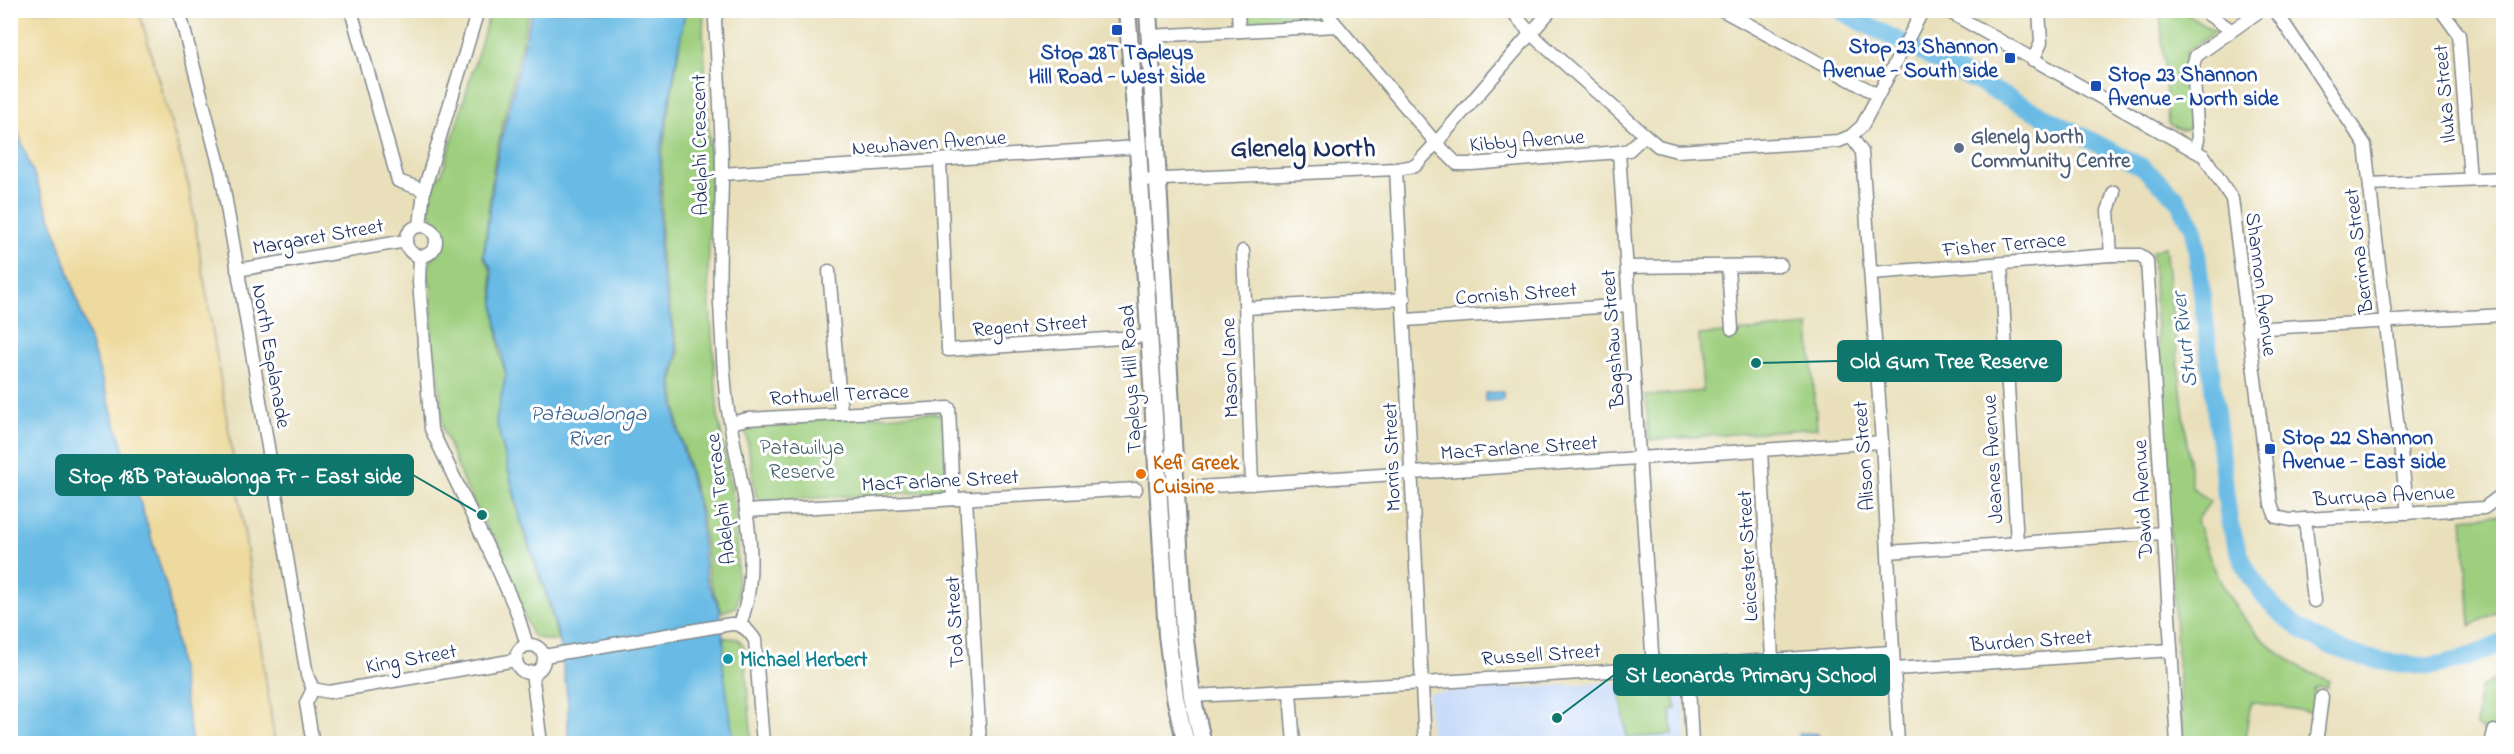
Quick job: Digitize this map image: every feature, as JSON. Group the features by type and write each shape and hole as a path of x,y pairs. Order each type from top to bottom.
{"main road":[{"name":"Tapleys Hill Road","path":"1128,10 1170,666 1186,744"},
{"name":"Tapleys Hill Road","path":"1148,10 1184,631 1192,696 1203,744"}],"street":[{"name":"North Esplanade","path":"179,10 219,161 308,675 313,689 306,703 313,744"},
{"path":"351,10 398,181 424,190"},
{"path":"420,226 424,190 478,10"},
{"name":"Adelphi Crescent","path":"717,10 715,21 722,174 719,279"},
{"path":"1238,10 1239,31"},
{"name":"Kibby Avenue","path":"1324,10 1436,143 1457,164 1619,152 1629,150 1645,135"},
{"path":"1511,10 1531,34 1645,135 1658,146 1677,151 1839,141 1851,136 1862,126 1920,16"},
{"path":"1140,180 1396,169 1415,166 1551,10"},
{"path":"1722,10 1878,95"},
{"name":"Shannon Avenue","path":"1946,10 2205,156 2232,199 2271,504"},
{"path":"2033,60 2041,43 2039,10"},
{"path":"2202,10 2231,30"},
{"path":"2195,151 2198,140 2193,65 2196,56 2260,10"},
{"name":"Berrima Street","path":"2275,10 2365,145 2408,513"},
{"name":"Iluka Street","path":"2441,10 2459,35 2470,179"},
{"path":"1150,36 1337,26"},
{"name":"Alison Street","path":"1851,136 1862,152 1882,442 1898,744"},
{"name":"Newhaven Avenue","path":"722,174 1138,147"},
{"name":"Bagshaw Street","path":"1619,152 1653,667"},
{"name":"Regent Street","path":"940,161 948,350 1150,336"},
{"name":"Morris Street","path":"1396,169 1406,320 1411,475 1425,744"},
{"path":"2370,184 2504,178"},
{"path":"2111,255 2108,211 2114,192"},
{"path":"420,226 433,232 436,241 433,251 420,256 412,253 406,241 409,232 420,226"},
{"name":"Margaret Street","path":"237,270 406,241"},
{"name":"Mason Lane","path":"1243,251 1252,484"},
{"name":"Fisher Terrace","path":"1871,273 2111,255 2140,255"},
{"name":"David Avenue","path":"2140,255 2148,267 2177,744"},
{"path":"420,256 419,282 431,429 496,565 516,610 527,645"},
{"name":"Jeanes Avenue","path":"2001,264 2017,543"},
{"path":"1627,267 1781,265"},
{"path":"1728,267 1732,329"},
{"path":"829,271 841,413"},
{"name":"Adelphi Terrace","path":"719,279 731,423 746,511 749,577 747,601 740,624"},
{"path":"1246,308 1404,299"},
{"name":"Cornish Street","path":"1406,320 1629,305"},
{"path":"2248,329 2504,315"},
{"name":"Rothwell Terrace","path":"731,423 747,419 949,408 953,499"},
{"name":"MacFarlane Street","path":"1159,490 1882,442"},
{"name":"Leicester Street","path":"1761,450 1772,659"},
{"name":"MacFarlane Street","path":"746,511 1136,489"},
{"name":"Burrupa Avenue","path":"2271,504 2272,512 2282,520 2305,519 2484,508 2504,493"},
{"name":"Tod Street","path":"966,498 980,744"},
{"path":"2305,519 2314,601"},
{"path":"1888,552 2163,533"},
{"path":"549,656 536,646 527,645 519,650 516,660 520,668 532,672 542,667 549,656 740,624 750,631 755,640 763,744"},
{"name":"Burden Street","path":"1895,669 2171,650"},
{"name":"Russell Street","path":"1192,696 1290,693 1421,681 1892,652"},
{"name":"King Street","path":"313,689 329,692 516,660"},
{"path":"1688,664 1692,744"},
{"path":"532,672 541,744"},
{"path":"1290,693 1294,744"},
{"path":"2316,744 2322,697"},
{"path":"2491,744 2494,731"}],"shaded area":[{"path":"1682,678 1686,743 1431,743 1428,693"}],"green space":[{"path":"488,11 529,11 494,163 483,256 490,269 500,355 506,374 496,420 522,528 548,601 558,640 544,640 532,635 502,559 504,554 495,536 490,534 464,483 443,429 438,371 433,367 431,285 426,271 442,240 441,232 429,210 430,195 438,177 442,174 488,19"},
{"path":"685,11 704,11 703,32 711,174 708,278 718,416 736,515 738,599 736,607 722,612 709,579 702,515 679,430 673,380 679,354 661,259 662,155"},
{"path":"1244,11 1316,11 1325,21 1245,25"},
{"path":"2160,11 2183,11 2215,32 2186,52 2190,128 2182,130 2168,124"},
{"path":"2165,246 2192,487 2210,502 2197,520 2206,547 2228,596 2260,636 2280,654 2303,669 2329,681 2327,688 2318,687 2314,690 2316,713 2251,702 2244,743 2183,743 2152,252"},
{"path":"1809,326 1817,428 1649,440 1646,396 1703,391 1699,335"},
{"name":"Patawilya Reserve","path":"936,413 942,418 947,486 940,491 763,501 756,496 745,426 748,423"},
{"path":"2503,516 2503,609 2470,626 2463,518"},
{"path":"719,637 738,639 744,647 752,743 734,743"},
{"path":"2503,676 2503,742 2476,726 2480,687"},
{"path":"1673,680 1676,709 1671,710 1673,735 1627,738 1619,685"}],"sand":[{"path":"11,11 139,11 189,187 236,475 275,743 192,743 168,592 56,232 11,115"}],"water":[{"name":"Patawalonga River","path":"532,11 685,11 660,154 659,260 677,354 671,381 677,428 700,515 706,579 719,607 724,645 723,667 734,743 568,743 568,702 559,638 549,600 522,524 496,420 506,375 495,313 492,269 484,256 496,163"},
{"path":"11,115 56,232 168,592 192,743 11,743"},
{"path":"1503,392 1503,400 1485,401 1485,393"},
{"path":"1799,733 1818,734 1819,743 1798,743"}],"waterway":[{"name":"Sturt River","path":"1839,10 2142,167 2174,195 2194,228 2229,521 2249,573 2266,598 2281,614 2298,627 2335,648 2376,660 2414,665 2430,666 2449,663 2504,642"}],"place":[{"name":"Stop 28T Tapleys Hill Road - West side","path":"1117,30"},
{"name":"Stop 23 Shannon Avenue - South side","path":"2010,58"},
{"name":"Stop 23 Shannon Avenue - North side","path":"2096,86"},
{"name":"Glenelg North Community Centre","path":"1959,148"},
{"name":"Old Gum Tree Reserve","path":"1756,363"},
{"name":"Stop 22 Shannon Avenue - East side","path":"2270,449"},
{"name":"Kefi Greek Cuisine","path":"1141,474"},
{"name":"Stop 18B Patawalonga Fr - East side","path":"482,515"},
{"name":"Michael Herbert","path":"728,659"},
{"name":"St Leonards Primary School","path":"1557,718"}],"district":[{"name":"Glenelg North","path":"1303,147"}]}
